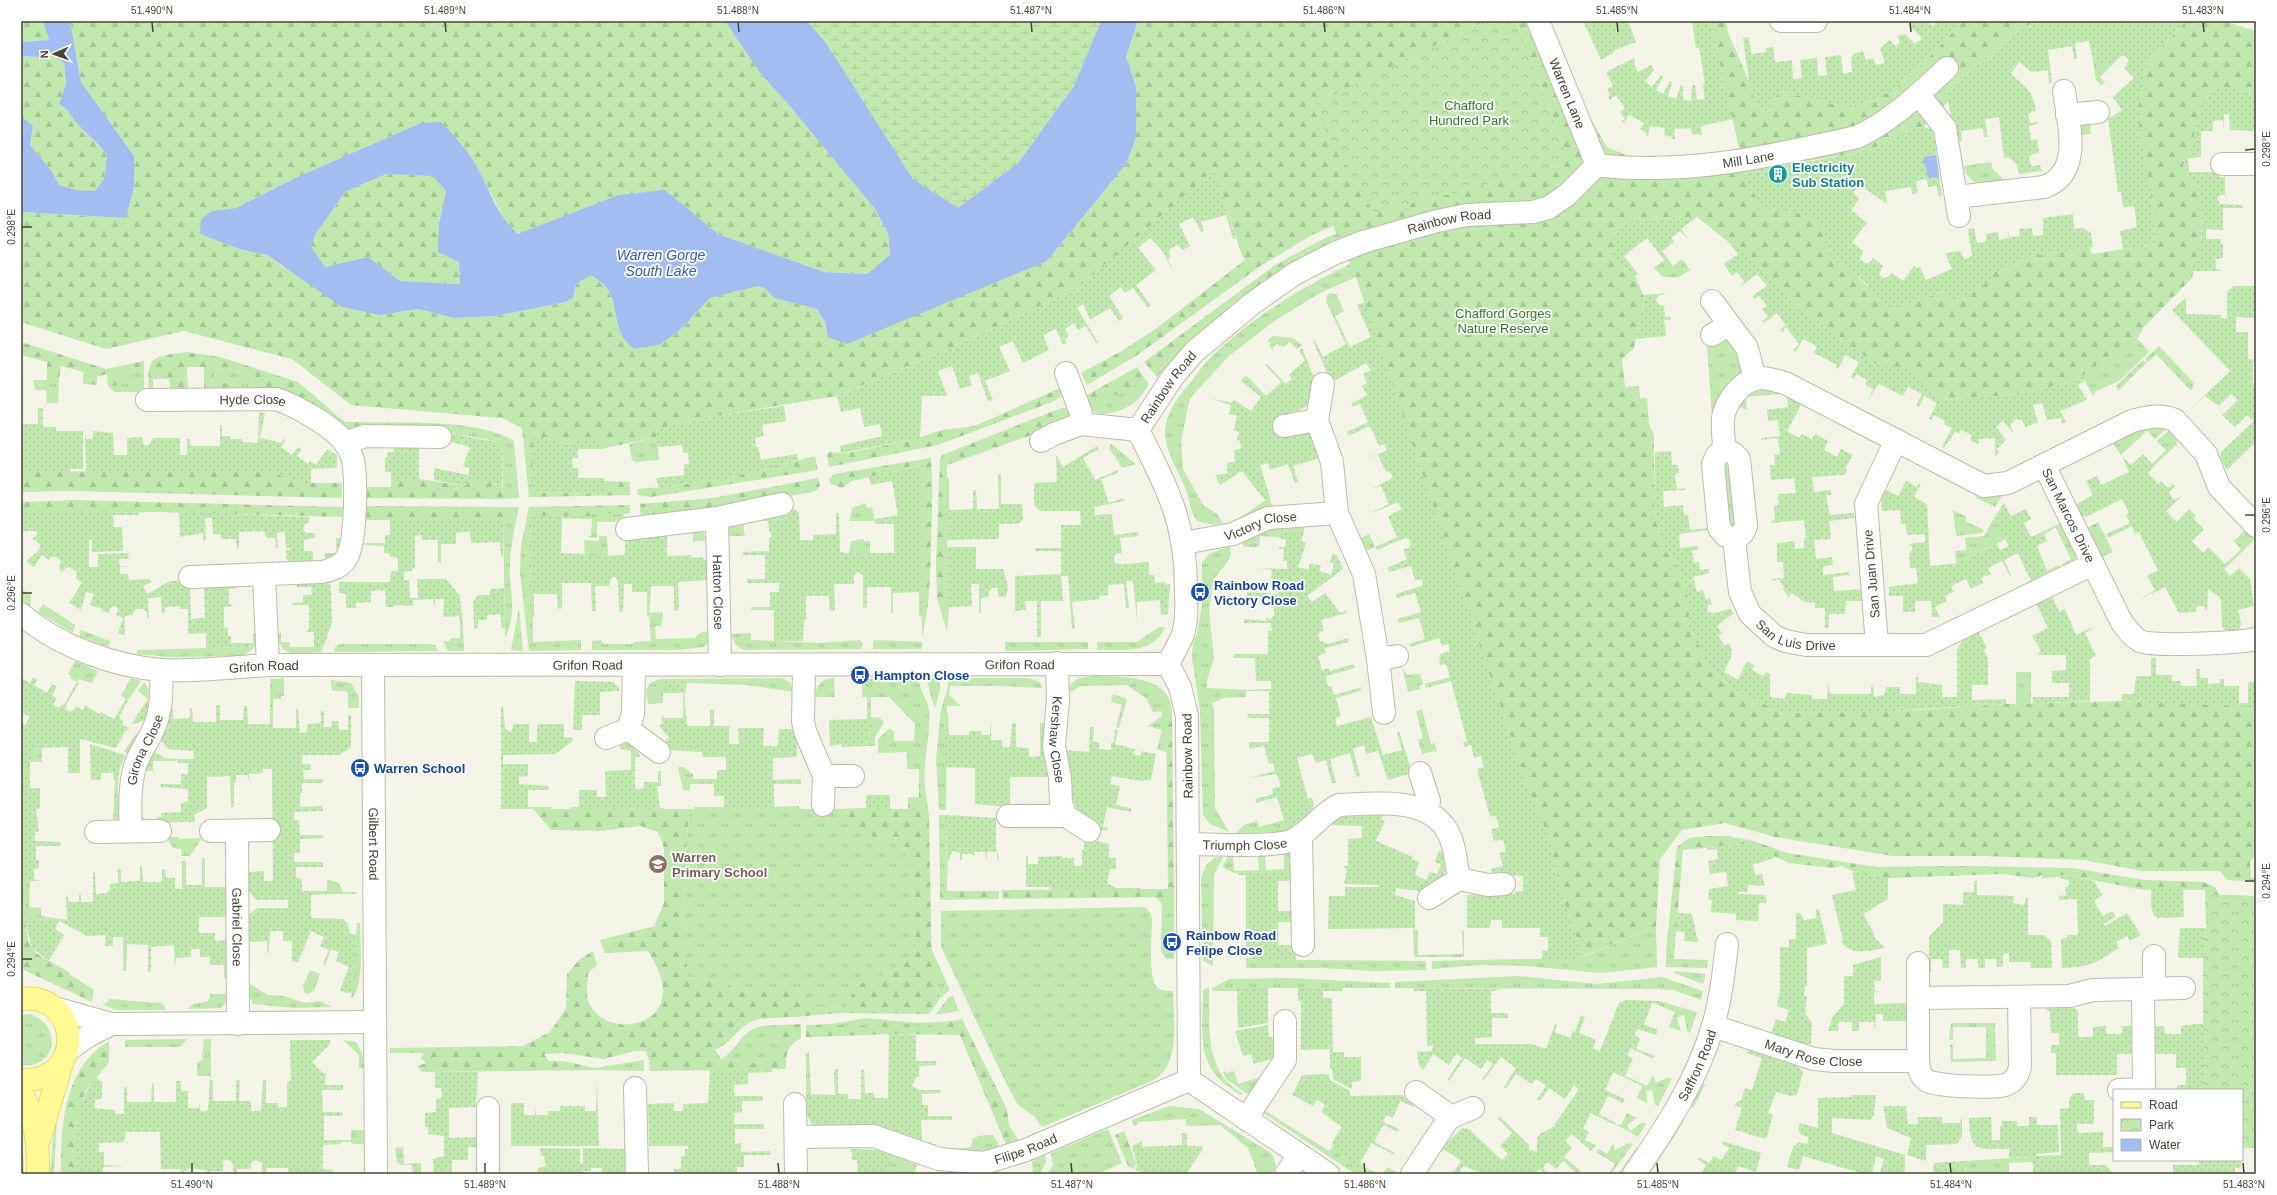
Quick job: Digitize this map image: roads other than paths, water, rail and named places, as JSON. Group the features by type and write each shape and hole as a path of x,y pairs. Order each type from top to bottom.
{"main road":[{"path":"33,998 67,1027 65,1056 38,1143"},
{"path":"21,1080 32,1080 44,1077 54,1071 65,1056"},
{"path":"21,1093 30,1108 38,1143 38,1174"}],"street":[{"name":"Warren Lane","path":"1538,21 1597,165"},
{"path":"1781,21 1816,21"},
{"name":"Mill Lane","path":"1597,165 1620,168 1674,167 1750,159 1857,138 1919,95 1947,68"},
{"path":"1919,95 1945,128 1958,207 2044,187 2052,184 2065,172 2070,153 2064,91"},
{"path":"2067,115 2098,112"},
{"path":"2222,164 2256,164"},
{"name":"Rainbow Road","path":"1189,1080 1187,716 1180,687 1168,664 1183,634 1186,617 1184,543 1178,519 1168,491 1138,430 1172,378 1194,352 1248,307 1296,273 1333,254 1363,242 1437,221 1467,215 1533,212 1548,208 1567,195 1597,165"},
{"path":"1712,301 1720,330 1746,348 1755,379 1773,380 1785,384 1984,486 2008,483 2044,465"},
{"path":"1066,374 1081,413 1081,424"},
{"name":"San Luis Drive","path":"1755,379 1734,394 1728,403 1723,420 1724,449 1734,453 1739,459 1746,526 1743,533 1734,539 1740,592 1750,614 1764,629 1785,641 1796,644 1877,645"},
{"path":"1323,384 1317,420 1332,462 1337,514 1364,574 1388,657 1384,713"},
{"name":"Hyde Close","path":"147,400 276,399 299,408 337,435 351,452 354,466 353,543 347,558 334,569 322,572 190,578"},
{"name":"San Marcos Drive","path":"2254,519 2219,487 2206,454 2174,420 2167,417 2153,416 2132,422 2044,465 2121,622 2139,641 2147,643 2219,643 2256,639"},
{"path":"1284,426 1317,420"},
{"path":"1041,441 1054,434 1081,424 1138,430"},
{"path":"345,443 365,436 432,442"},
{"name":"San Juan Drive","path":"1877,645 1866,504 1896,440"},
{"path":"633,523 717,518 782,504"},
{"name":"Victory Close","path":"1184,543 1233,534 1268,518 1337,514"},
{"name":"Hatton Close","path":"717,518 720,665"},
{"path":"1877,645 1926,645 1934,642 2092,564"},
{"path":"264,575 268,665"},
{"name":"Grifon Road","path":"23,620 90,654 127,664 161,670 268,665 634,666 1057,663 1168,664"},
{"name":"Kershaw Close","path":"1057,663 1058,700 1054,746 1060,778 1061,804 1066,816"},
{"name":"Gilbert Road","path":"373,665 376,1174"},
{"path":"804,665 805,731 824,776 823,806"},
{"path":"606,738 628,729 633,714 634,666"},
{"name":"Girona Close","path":"131,831 130,799 135,765 158,716 161,670"},
{"path":"628,729 659,752"},
{"path":"1420,772 1429,801 1427,811"},
{"path":"824,776 853,776"},
{"name":"Triumph Close","path":"1188,844 1286,843 1301,836 1330,809 1339,805 1404,805 1427,811 1445,826 1451,842 1459,880"},
{"path":"1008,816 1066,816 1090,831"},
{"path":"211,831 269,830"},
{"path":"96,832 160,831"},
{"name":"Gabriel Close","path":"237,831 238,1024"},
{"name":"Triumph Close","path":"1301,836 1303,945"},
{"path":"1429,898 1459,880 1496,885"},
{"name":"Saffron Road","path":"1634,1174 1671,1118 1692,1082 1713,1026 1728,944"},
{"path":"2144,1089 2148,989 2154,956"},
{"path":"1918,963 1918,1061 1922,1076 1932,1084 1993,1086 2005,1085 2017,1077 2020,1067 2019,997"},
{"path":"1918,998 2069,996 2093,990 2184,988"},
{"path":"33,998 111,1024 375,1022"},
{"path":"1246,1119 1285,1060 1284,1022"},
{"path":"65,1056 88,1036 111,1024"},
{"name":"Mary Rose Close","path":"1713,1026 1814,1059 1834,1061 1918,1061"},
{"path":"1189,1080 1328,1174"},
{"name":"Filipe Road","path":"796,1137 873,1136 939,1159 984,1163 1026,1150 1189,1080"},
{"path":"635,1088 637,1174"},
{"path":"1416,1092 1443,1111 1449,1118"},
{"path":"795,1104 796,1174"},
{"path":"488,1108 488,1174"},
{"path":"1412,1174 1449,1118 1473,1108"},
{"path":"1286,1174 1299,1155"}],"water":[{"path":"43,21 70,21 81,82 134,156 134,187 126,218 21,212 21,116 33,126 30,145 52,172 59,185 76,190 95,191 104,179 107,155 76,122 67,110 59,104 66,84 64,63 57,57 43,53 37,57 21,56 21,42 49,40"},
{"name":"Warren Gorge South Lake","path":"725,21 807,21 826,43 913,179 958,208 1018,163 1074,86 1101,21 1138,21 1126,57 1136,86 1136,138 1126,164 1047,261 847,344 828,337 825,322 817,309 774,298 766,289 758,286 710,298 678,332 659,345 634,349 622,336 618,326 611,295 600,282 591,275 576,284 573,298 566,302 495,316 454,318 418,309 380,315 342,307 267,255 239,249 200,234 201,219 212,211 236,208 295,178 421,123 441,122 458,140 473,160 498,209 510,227 518,234 619,195 665,190 718,234 824,272 867,274 890,255 888,233 875,209 788,104 760,73","holes":["386,174 433,176 446,191 439,224 438,252 459,262 460,284 400,281 368,257 325,267 311,247 315,235 345,192"]},
{"path":"1936,155 1939,177 1928,178 1926,166 1922,162 1925,157"}],"place":[{"name":"Electricity Sub Station","path":"1778,174"},
{"name":"Rainbow Road Victory Close","path":"1200,592"},
{"name":"Hampton Close","path":"860,675"},
{"name":"Warren School","path":"360,768"},
{"name":"Warren Primary School","path":"658,864"},
{"name":"Rainbow Road Felipe Close","path":"1172,942"}],"park label":[{"name":"Chafford Hundred Park","path":"1469,112"},
{"name":"Chafford Gorges Nature Reserve","path":"1503,320"}]}
